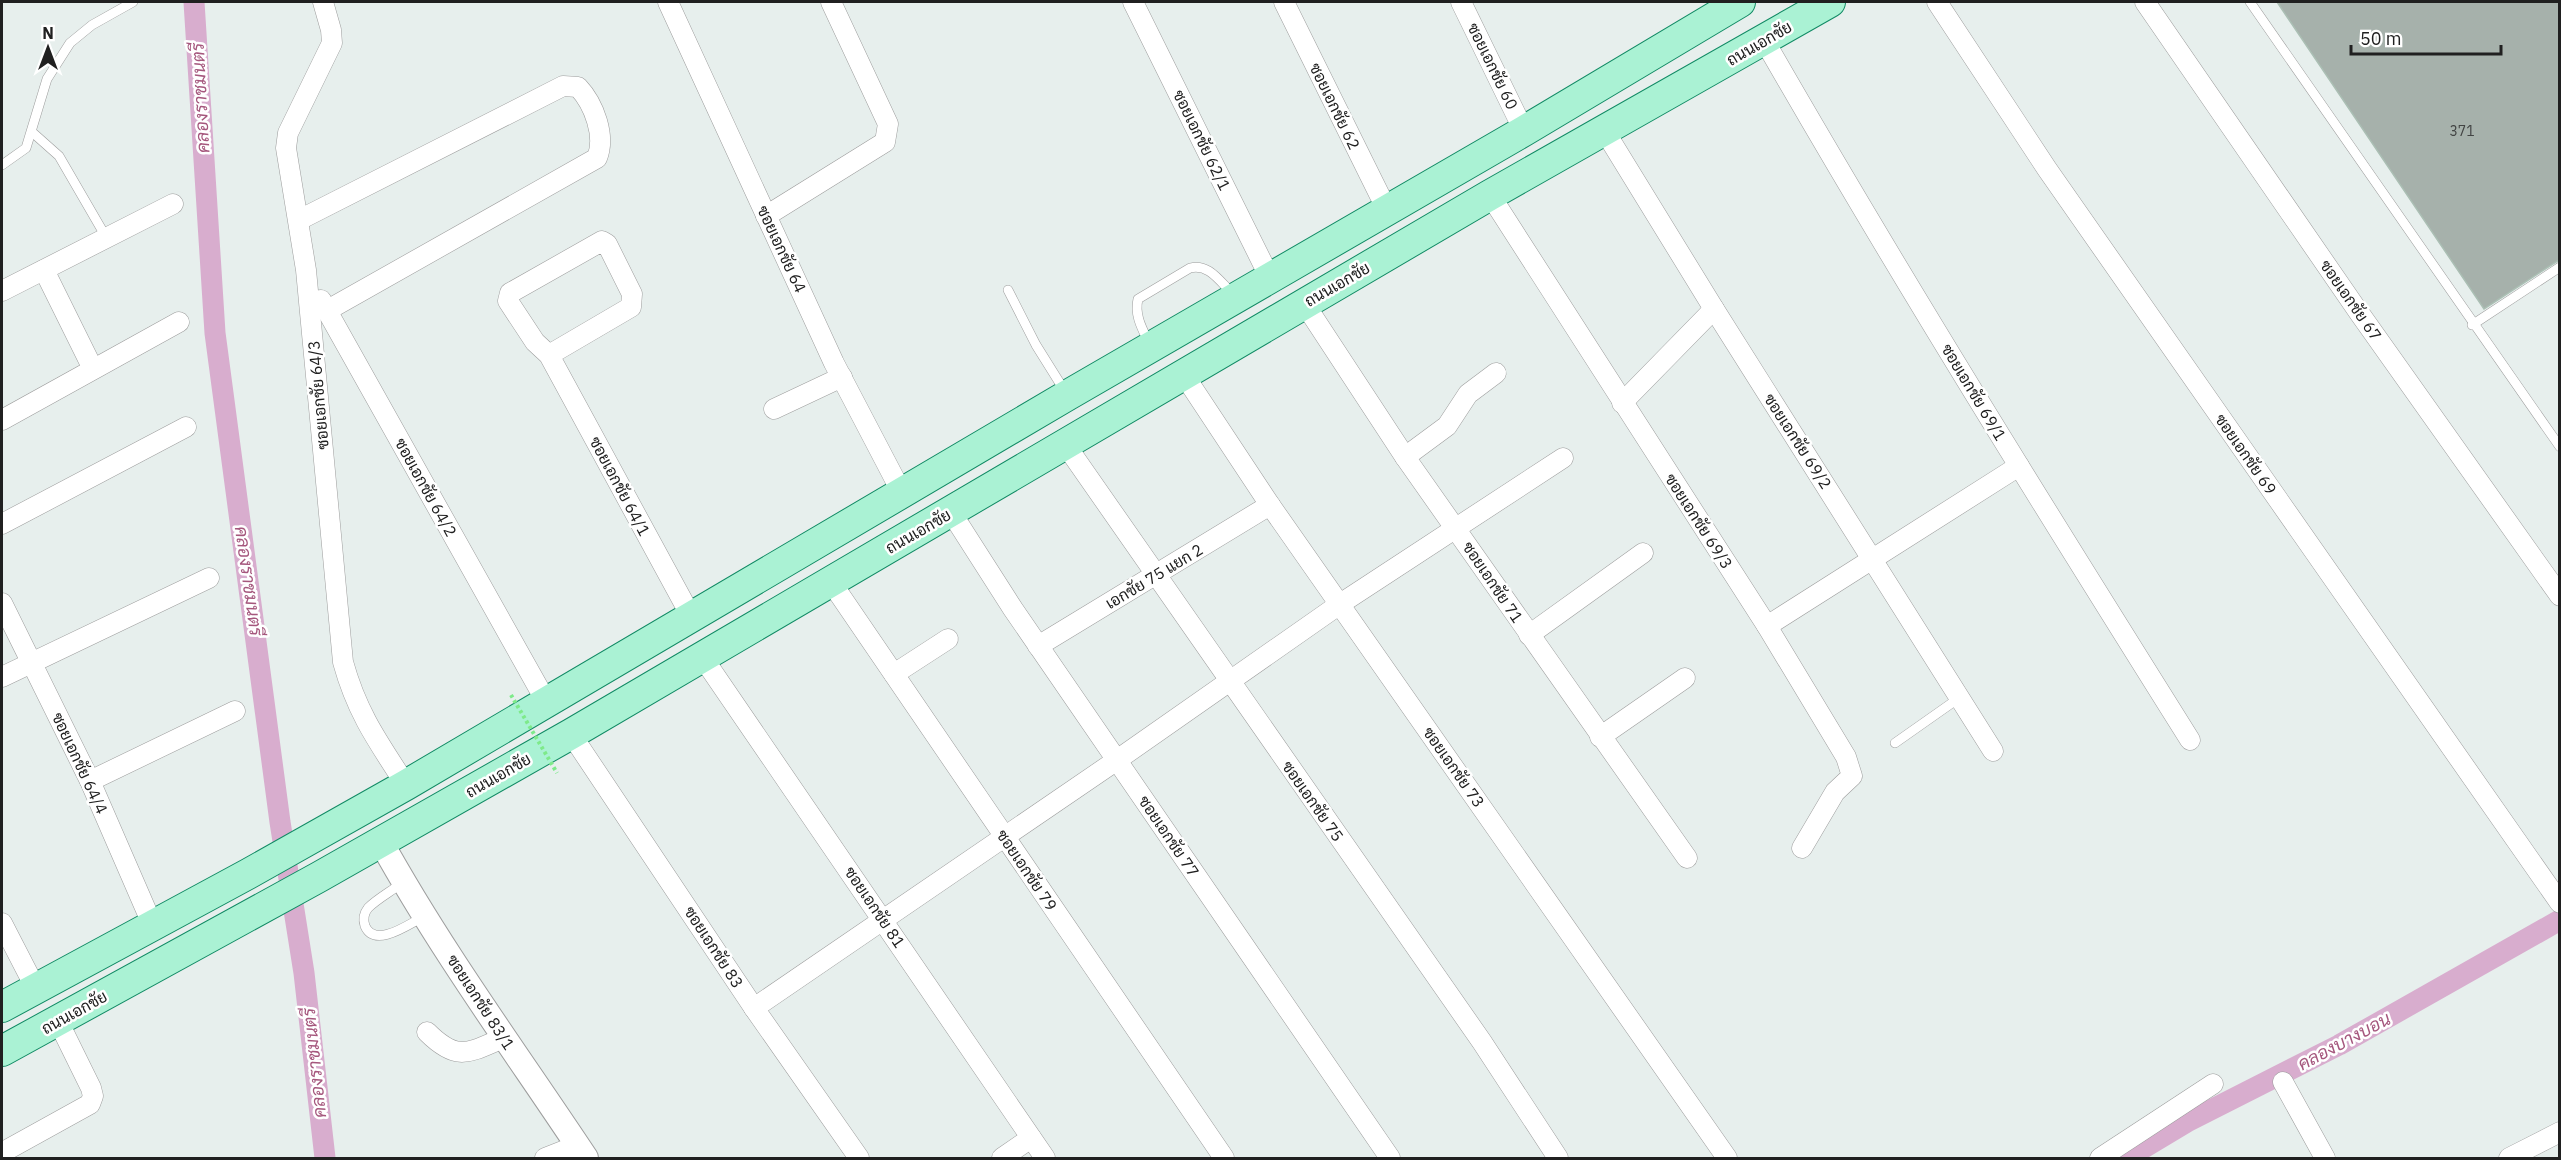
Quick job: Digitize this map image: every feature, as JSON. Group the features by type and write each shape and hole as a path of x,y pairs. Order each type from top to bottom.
{"main road":[{"path":"2,1007 309,841 406,785 1068,395 1524,131 1740,2"},
{"name":"ถนนเอกชัย","path":"2,1051 381,843 571,734 1304,303 1830,2"},
{"path":"978,448 999,483"}],"street":[{"name":"ซอยเอกชัย 64/3","path":"323,2 331,30 332,43 288,133 286,148 306,270 343,662 361,715 406,785"},
{"name":"ซอยเอกชัย 64","path":"668,2 842,377 902,493"},
{"path":"766,216 885,142 888,133 888,124 831,2"},
{"name":"ซอยเอกชัย 62/1","path":"1133,2 1270,278"},
{"name":"ซอยเอกชัย 62","path":"1284,2 1387,210"},
{"name":"ซอยเอกชัย 60","path":"1461,2 1524,131"},
{"name":"ซอยเอกชัย 69","path":"1937,2 2047,169 2559,903"},
{"name":"ซอยเอกชัย 67","path":"2145,2 2559,596"},
{"name":"ซอยเอกชัย 69/1","path":"1764,40 1844,180 2190,740"},
{"path":"299,220 563,86 578,87 587,96 602,137 597,158 326,311"},
{"name":"ซอยเอกชัย 69/2","path":"1604,130 1714,309 1873,557 1993,751"},
{"name":"ซอยเอกชัย 69/3","path":"1490,195 1767,626 1846,757 1852,773 1825,807 1802,848"},
{"path":"2,291 173,204"},
{"name":"ซอยเอกชัย 64/1","path":"549,355 631,307 632,294 607,244 602,241 510,293 508,301 535,342 549,355 692,618"},
{"path":"44,270 93,369"},
{"name":"ซอยเอกชัย 64/2","path":"306,270 326,311 547,703"},
{"name":"ซอยเอกชัย 71","path":"1304,303 1405,457 1687,858"},
{"path":"1622,403 1714,309"},
{"path":"2,420 179,322"},
{"path":"1405,457 1447,426 1468,394 1496,373"},
{"name":"ซอยเอกชัย 73","path":"1184,375 1270,505 1727,1158"},
{"path":"774,410 842,377"},
{"path":"2,524 186,427"},
{"name":"ซอยเอกชัย 75","path":"1065,444 1482,1042 1558,1158"},
{"path":"754,1008 1117,760 1228,680 1563,458"},
{"path":"1767,626 2019,466"},
{"name":"เอกชัย 75 แยก 2","path":"1038,646 1270,505"},
{"name":"ซอยเอกชัย 77","path":"951,512 1038,646 1390,1158"},
{"path":"1529,635 1643,553"},
{"path":"2,677 209,578"},
{"name":"ซอยเอกชัย 79","path":"831,582 1224,1158"},
{"name":"ซอยเอกชัย 64/4","path":"2,603 90,781 153,926"},
{"path":"894,674 948,639"},
{"name":"ซอยเอกชัย 81","path":"703,658 1045,1158"},
{"path":"1600,737 1685,678"},
{"path":"90,781 235,711"},
{"name":"ซอยเอกชัย 83","path":"571,734 754,1008 859,1158"},
{"name":"ซอยเอกชัย 83/1","path":"381,843 403,882 503,1038 582,1152"},
{"path":"2,923 36,989"},
{"path":"5,1151 90,1104 93,1096 91,1088 58,1021"},
{"path":"427,1032 446,1049 457,1053 468,1053 503,1038"},
{"path":"2283,1082 2325,1158"},
{"path":"2100,1158 2213,1084"},
{"path":"2509,1158 2559,1132"},
{"path":"1002,1158 1031,1138"},
{"path":"545,1158 582,1152"}],"lane":[{"path":"2,165 26,148 47,79 70,43 92,25 134,2"},
{"path":"2250,2 2472,325 2559,447"},
{"path":"32,132 59,156 106,237"},
{"path":"1151,347 1137,316 1138,299 1190,268 1199,266 1207,268 1236,297"},
{"path":"2472,325 2559,267"},
{"path":"1008,290 1036,345 1068,395"},
{"path":"1895,743 1960,698"},
{"path":"403,882 367,909 364,916 365,925 370,933 378,937 386,935 426,916"}],"path":[{"path":"511,695 557,773"}],"building":[{"path":"2277,2 2559,2 2559,260 2484,309"}],"waterway":[{"name":"คลองราชมนตรี","path":"194,2 215,333 280,822 304,973 325,1158"},
{"name":"คลองบางบอน","path":"2127,1158 2187,1122 2339,1045 2560,920"}]}
